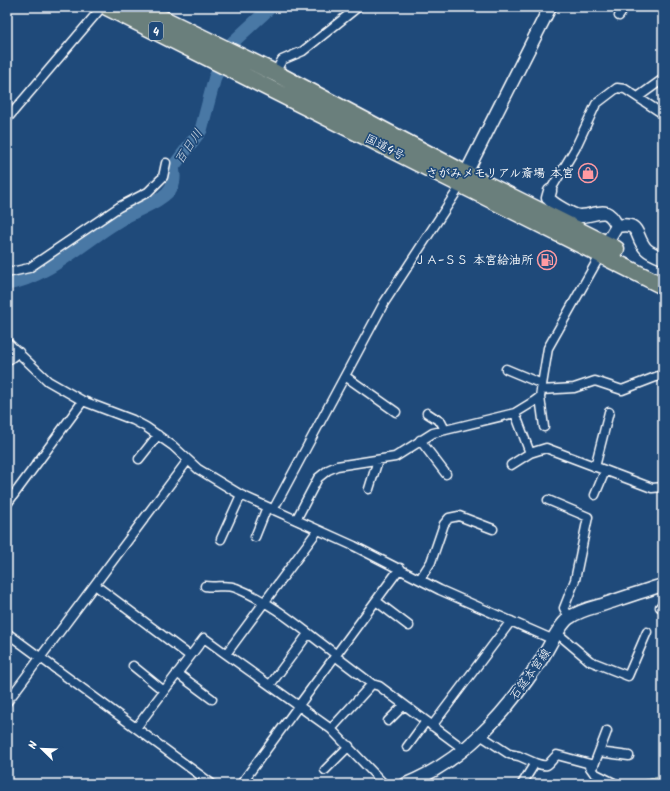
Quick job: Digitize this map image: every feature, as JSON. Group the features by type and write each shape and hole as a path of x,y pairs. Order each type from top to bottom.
{"highway":[{"name":"国道4号","path":"107,7 208,48"},
{"name":"国道4号","path":"139,7 208,48 463,179 604,249 663,273"},
{"name":"国道4号","path":"231,60 275,73 463,179"},
{"name":"国道4号","path":"604,249 663,286"}],"street":[{"path":"7,119 102,7"},
{"path":"275,73 282,60 303,51 358,7"},
{"path":"255,537 346,376 384,303 463,179 550,7"},
{"path":"619,16 625,7"},
{"path":"638,97 663,79"},
{"path":"617,226 607,213 599,212 579,216 559,206 548,198 550,191 573,154 596,104 618,88 625,89 663,114"},
{"path":"7,273 29,268 119,208 148,192 163,177 166,163"},
{"path":"617,226 629,225 633,227 638,231 646,249 663,258"},
{"path":"544,427 541,390 548,348 617,226"},
{"path":"7,342 48,381 83,401 133,420 158,435 208,475 241,495 511,621 556,637 590,661 628,676 648,632"},
{"path":"7,360 19,352"},
{"path":"506,369 541,390 574,388 595,381 622,390 660,375"},
{"path":"346,376 396,412"},
{"path":"296,520 318,478 328,470 337,466 395,457 420,440 445,430 515,413 541,390"},
{"path":"7,504 83,401"},
{"path":"595,467 609,412"},
{"path":"427,413 441,422 445,430"},
{"path":"515,413 530,453"},
{"path":"139,459 158,435"},
{"path":"420,440 446,474"},
{"path":"511,465 530,453 546,448 605,472 652,488 663,487"},
{"path":"7,702 188,460"},
{"path":"369,489 378,460"},
{"path":"595,495 605,472"},
{"path":"221,539 241,495"},
{"path":"548,500 588,517 575,580 564,608 569,617 591,608 663,585"},
{"path":"420,579 431,562 444,524 449,518 459,516 493,530"},
{"path":"226,654 318,530"},
{"path":"241,784 337,656 400,568"},
{"path":"95,585 190,656"},
{"path":"205,586 234,587 264,602 372,684 379,686 465,750"},
{"path":"376,601 409,626"},
{"name":"石筵本宮線","path":"406,784 433,772 465,750 480,735 504,710 536,668 569,617"},
{"path":"407,747 429,724 511,621"},
{"path":"7,633 212,784"},
{"path":"270,685 308,634"},
{"path":"136,728 204,638 331,729 384,784"},
{"path":"133,666 164,691"},
{"path":"177,673 212,699"},
{"path":"331,729 372,684"},
{"path":"388,721 404,705"},
{"path":"480,735 509,754 519,756 534,763 546,766 550,765 557,755 589,766 594,766 607,731"},
{"path":"325,770 349,746"},
{"path":"599,752 629,756"},
{"path":"522,784 534,763"},
{"path":"589,766 594,773 616,784"}],"green space":[{"path":"663,776 662,784 640,784 641,781"}],"waterway":[{"name":"百日川","path":"7,284 38,274 54,265 113,224 148,206 167,193 172,187 174,181 173,167 201,130 215,77 233,42 271,7"}],"place":[{"name":"さがみメモリアル斎場 本宮","path":"588,173"},
{"name":"ＪＡ-ＳＳ 本宮給油所","path":"547,260"}]}
